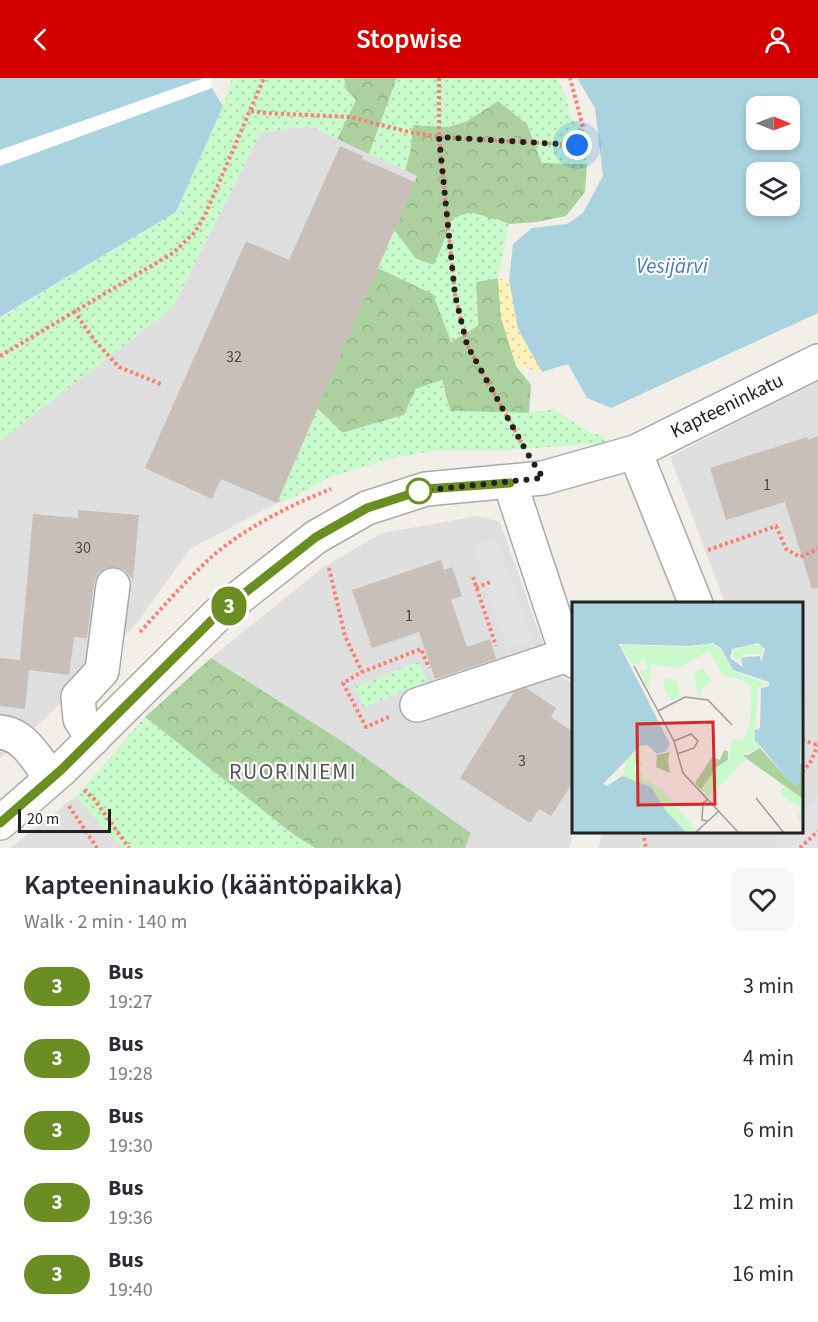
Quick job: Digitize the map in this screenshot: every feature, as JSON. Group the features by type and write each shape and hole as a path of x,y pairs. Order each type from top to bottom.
{"street":[{"name":"Kapteeninkatu","path":"0,823 59,791 93,739 218,614 316,537 367,508 426,489 510,483 543,478 635,452 818,362"},
{"path":"635,452 696,602"},
{"path":"428,701 506,675 570,658 510,483"},
{"path":"93,739 80,719 78,697 102,671 112,585"},
{"path":"0,732 11,733 26,745 59,791"}],"path":[{"path":"0,356 173,253 195,232 264,78"},
{"path":"439,78 439,137 455,295 467,345 543,478"},
{"path":"251,111 350,117 408,132 439,137 577,145 583,127 570,78"},
{"path":"74,312 95,341 119,367 163,385"},
{"path":"679,560 776,526 786,549 800,557 818,549"},
{"path":"329,568 345,636 362,672"},
{"path":"472,577 506,675"},
{"path":"476,588 490,582"},
{"path":"421,649 428,701 366,727 343,683 362,672 421,649"},
{"path":"803,741 818,745 810,763 803,770"},
{"path":"59,791 97,848"},
{"path":"800,848 818,831"},
{"path":"642,833 646,848"}],"shaded area":[{"path":"309,126 418,176 277,503 190,549 136,624 45,719 0,758 0,441 172,308 260,133"},
{"path":"818,380 818,848 598,848 603,833 803,833 803,602 725,602 670,457"},
{"path":"477,516 500,522 553,672 572,682 573,833 569,848 465,848 471,833 345,743 211,658 322,568 382,533"},
{"path":"497,538 533,640 506,649 473,546"},
{"path":"818,796 818,848 780,848 773,841 782,833 803,833 803,812"},
{"path":"76,797 123,848 10,848 67,803"}],"green space":[{"path":"232,78 344,78 346,90 356,100 337,139 309,126 260,133 172,308 0,441 0,318 176,212 223,106"},
{"path":"344,78 397,78 369,154 337,139 356,100 346,90"},
{"path":"397,78 556,78 566,96 570,116 590,134 587,164 542,163 527,124 498,101 467,121 448,127 413,125 405,170 369,154"},
{"path":"498,101 527,124 542,163 587,164 585,192 566,216 537,222 509,224 496,219 434,265 416,259 394,230 417,176 405,170 413,125 448,127 467,121"},
{"path":"471,212 509,224 498,278 476,282 478,326 451,342 433,294 378,268 394,230 416,259 434,265 453,218"},
{"path":"378,268 433,294 478,325 476,282 498,278 501,317 516,366 531,385 529,413 450,411 442,380 416,389 404,415 342,433 317,408"},
{"path":"442,380 450,411 529,413 554,409 590,433 604,435 605,443 509,450 442,450 397,457 330,477 291,499 277,503 317,408 343,433 404,415 416,389"},
{"path":"211,658 345,743 471,833 465,848 315,848 294,835 145,717"},
{"path":"418,661 427,681 364,707 354,688"},
{"path":"145,717 294,835 315,848 123,848 76,797"}],"sand":[{"path":"498,278 509,280 518,329 542,372 516,366 501,317"}],"water":[{"path":"0,78 211,78 212,88 223,106 176,212 0,317"},
{"name":"Vesijärvi","path":"577,78 818,78 818,313 611,408 587,398 568,364 542,372 518,329 509,280 513,244 532,228 567,224 583,213 603,176 595,108"}],"pier":[{"path":"204,78 211,78 212,88 0,166 0,150"}],"building":[{"path":"340,146 363,156 362,159 415,182 277,503 221,479 212,499 145,468 246,241 289,260"},
{"path":"818,436 818,588 812,589 785,502 726,520 710,468 807,437 808,440"},
{"path":"78,510 139,515 133,580 125,570 116,567 106,568 98,573 94,583 87,638 74,637 69,675 29,670 25,709 0,706 0,658 20,660 33,514 78,518"},
{"path":"441,560 444,570 452,567 462,596 451,600 467,647 490,639 496,659 435,679 419,632 372,648 352,590"},
{"path":"526,688 556,708 551,717 572,731 572,784 551,816 539,809 530,823 460,778 514,692"}],"bus line":[{"name":"3","path":"0,823 61,770 218,614 316,537 367,508 426,489 510,483"}],"district":[{"name":"RUORINIEMI","path":"293,772"}],"route":[{"path":"419,491 543,478 467,345 455,295 439,137 577,145"}]}
